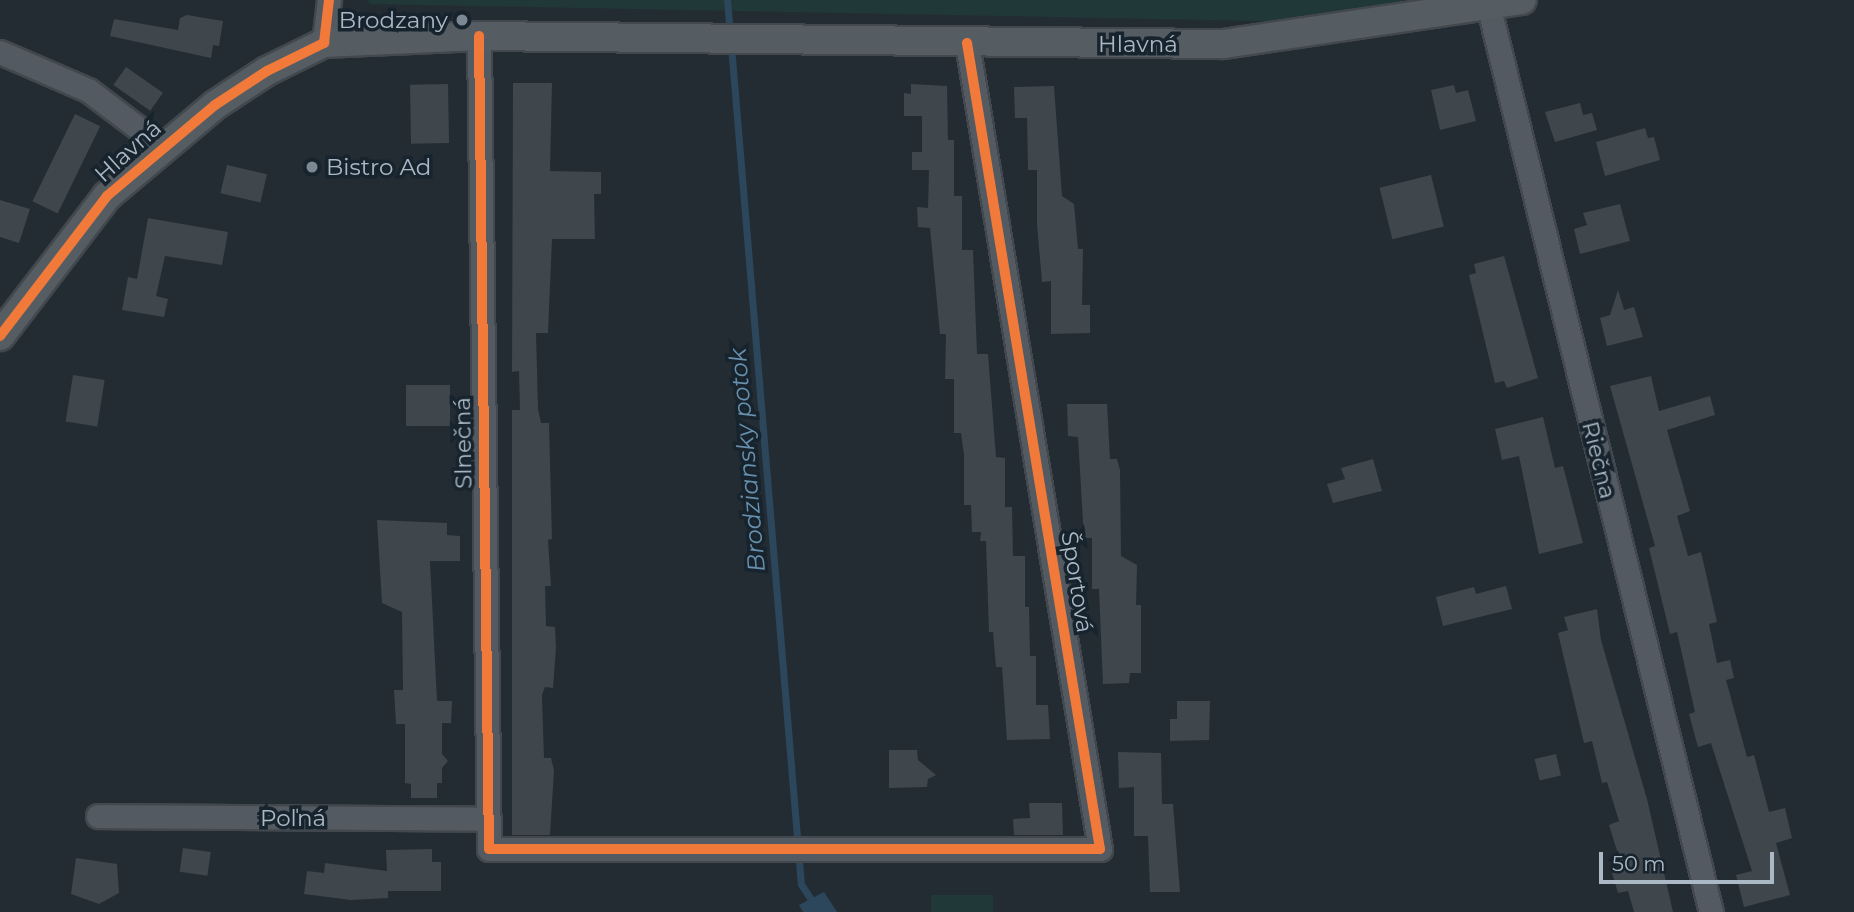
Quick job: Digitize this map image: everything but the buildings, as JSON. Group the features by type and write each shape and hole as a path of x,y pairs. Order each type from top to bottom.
{"main road":[{"name":"Hlavná","path":"0,334 107,196 162,146 267,71 324,43 479,36 1223,44 1522,0"}],"street":[{"path":"324,43 329,0"},
{"name":"Riečna","path":"1488,4 1711,912"},
{"name":"Slnečná","path":"479,36 489,849 782,849"},
{"name":"Športová","path":"782,849 1100,849 967,43"},
{"path":"0,52 88,90 162,146"},
{"name":"Poľná","path":"98,817 489,819"}],"green space":[{"path":"368,0 1404,0 1369,23 370,4"},
{"path":"931,895 993,895 993,912 931,912"}],"water":[{"path":"824,892 837,912 803,912 799,905"}],"waterway":[{"name":"Brodziansky potok","path":"727,0 730,34"},
{"name":"Brodziansky potok","path":"731,46 801,884 819,912"}],"cycle path":[{"path":"0,336 107,196 215,105 267,71 324,43 329,0"},
{"path":"479,36 489,849 1100,849 967,43"}],"place":[{"name":"Brodzany","path":"462,20"},
{"name":"Bistro Ad","path":"312,167"}]}
